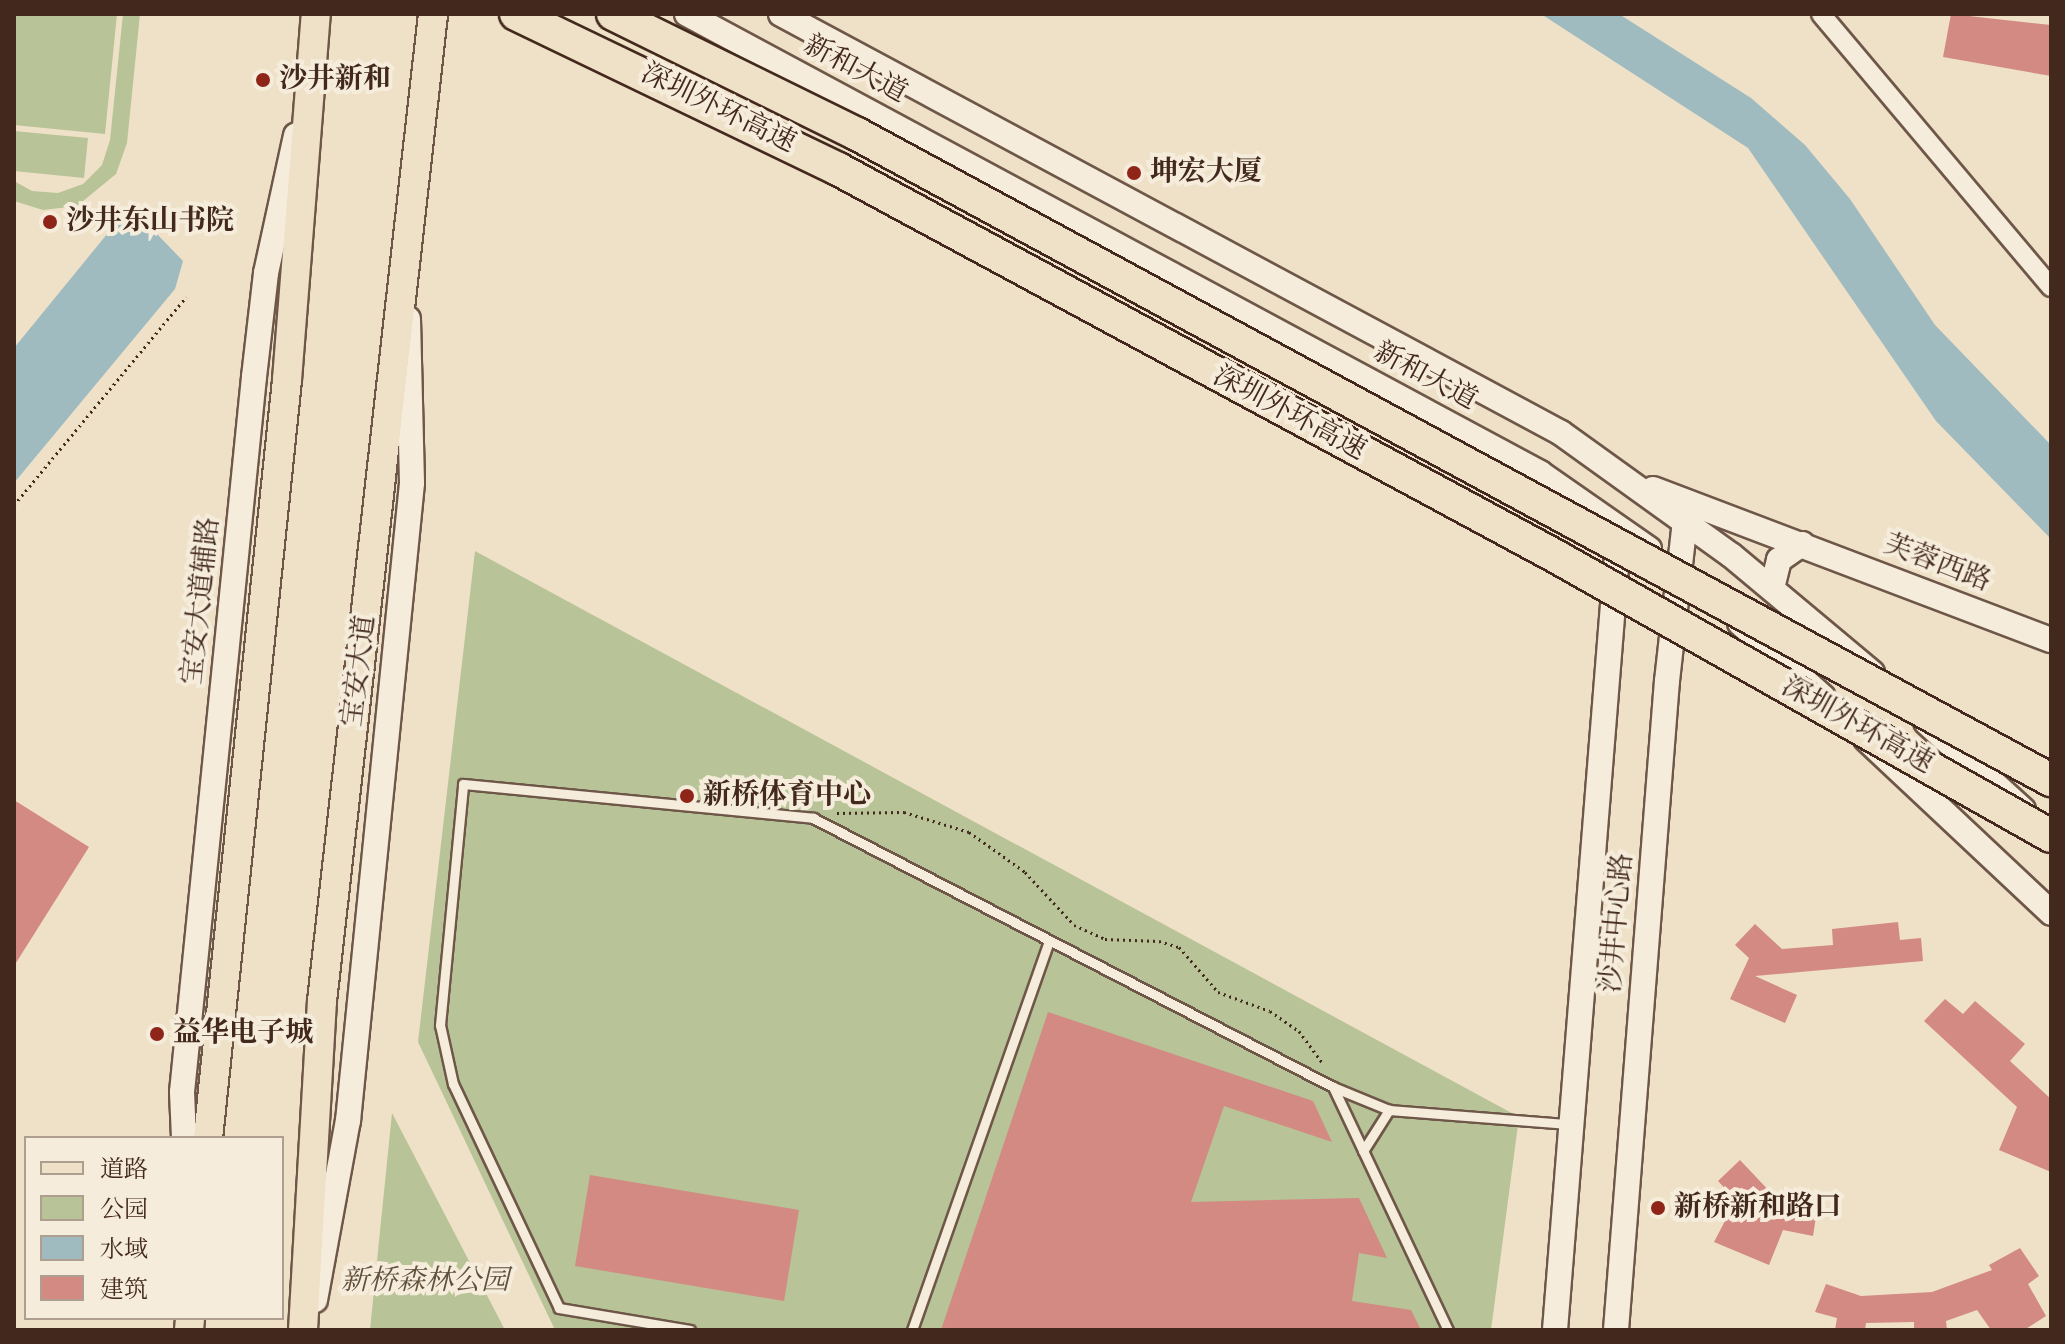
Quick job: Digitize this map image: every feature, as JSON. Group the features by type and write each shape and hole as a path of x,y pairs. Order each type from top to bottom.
{"highway":[{"name":"深圳外环高速","path":"516,14 838,169 1557,557 2051,836"},
{"name":"深圳外环高速","path":"613,14 857,134 2051,780"}],"main road":[{"name":"宝安大道","path":"303,1330 322,1001 406,277 433,14"},
{"path":"429,51 447,14"},
{"name":"新和大道","path":"687,14 1540,473 1679,573 1807,682 2051,913"},
{"name":"新和大道","path":"781,14 1561,433 1685,521 1772,588 2051,836"},
{"path":"208,1136 287,380 314,21"},
{"name":"宝安大道辅路","path":"184,1136 182,1092 266,273 310,74"},
{"path":"309,1330 348,1121 410,499 406,277"},
{"name":"芙蓉西路","path":"1633,483 2051,640"},
{"name":"沙井中心路","path":"1616,1330 1685,521"},
{"name":"沙井中心路","path":"1555,1330 1620,528"},
{"path":"1772,588 1779,560 1802,544"}],"street":[{"path":"1821,14 2051,287"}],"lane":[{"path":"690,1330 559,1308 453,1084 440,1025 463,784 813,818 1333,1087 1389,1110 1571,1124"},
{"path":"912,1330 1049,940"},
{"path":"1333,1087 1448,1330"},
{"path":"1363,1151 1389,1110"}],"path":[{"path":"14,505 186,297"},
{"path":"813,818 858,810 904,812 969,832 1025,872 1074,925 1105,939 1159,941 1179,947 1218,992 1285,1020 1310,1043 1333,1087"}],"green space":[{"path":"14,14 117,14 105,134 14,125"},
{"path":"123,14 140,14 127,143 116,174 77,206 43,210 14,201 14,181 32,191 58,193 83,184 102,165 110,140"},
{"path":"14,131 88,138 84,178 14,171"},
{"name":"新桥体育中心","path":"475,551 1519,1117 1491,1330 555,1330 418,1042"},
{"name":"新桥森林公园","path":"392,1113 505,1330 370,1330"}],"water":[{"path":"1541,14 1619,14 1751,98 1805,145 1850,199 1935,325 2051,445 2051,539 1936,421 1748,148"},
{"path":"130,206 183,261 175,289 14,483 14,348"}],"building":[{"path":"1951,14 2051,25 2051,76 1943,57"},
{"path":"14,800 89,847 14,966"},
{"path":"1898,922 1900,940 1921,938 1923,961 1755,976 1797,995 1785,1023 1730,999 1749,958 1735,945 1755,924 1782,949 1833,945 1832,929"},
{"path":"1945,999 1963,1014 1975,1001 2025,1044 2010,1061 2051,1099 2051,1172 1999,1150 2017,1107 1924,1021"},
{"path":"1048,1012 1313,1101 1332,1142 1224,1106 1191,1202 1359,1198 1387,1258 1359,1253 1352,1301 1411,1310 1421,1330 941,1330"},
{"path":"1740,1160 1774,1196 1818,1204 1813,1236 1783,1230 1769,1265 1714,1242 1736,1200 1718,1181"},
{"path":"590,1175 799,1210 784,1301 575,1266"},
{"path":"2020,1248 2039,1276 2028,1284 2046,1316 2024,1330 1991,1330 1977,1310 1946,1321 1947,1330 1914,1330 1914,1322 1866,1323 1865,1330 1835,1330 1837,1318 1815,1312 1826,1284 1861,1296 1932,1292 1992,1270 1989,1265"}],"place":[{"name":"沙井新和","path":"263,80"},
{"name":"坤宏大厦","path":"1134,173"},
{"name":"沙井东山书院","path":"50,222"},
{"name":"新桥体育中心","path":"687,796"},
{"name":"益华电子城","path":"157,1034"},
{"name":"新桥新和路口","path":"1658,1208"}]}
